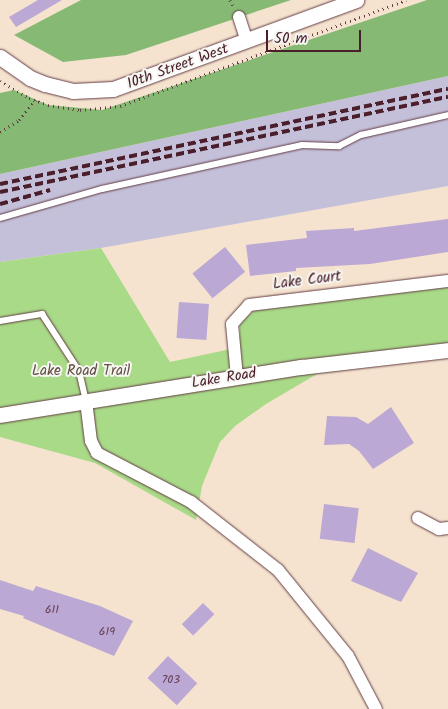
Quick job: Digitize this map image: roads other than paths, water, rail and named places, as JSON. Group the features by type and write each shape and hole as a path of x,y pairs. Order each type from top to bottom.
{"street":[{"name":"10th Street West","path":"0,57 30,78 45,84 73,91 101,91 126,86 356,0"},
{"path":"239,17 247,41"},
{"name":"Lake Court","path":"237,377 232,324 249,305 448,280"},
{"name":"Lake Road","path":"0,415 237,377 448,350"},
{"path":"86,401 91,441 97,453 191,502 278,570 348,656 376,709"},
{"path":"418,518 439,529 448,528"}],"lane":[{"path":"0,218 102,188 302,144 339,146 361,135 448,115"},
{"path":"0,321 42,314 80,371 86,401"}],"railway":[{"path":"0,184 448,89"},
{"path":"0,192 448,97"},
{"path":"0,204 50,190"}],"park label":[{"name":"Lake Road Trail","path":"81,372"}]}
